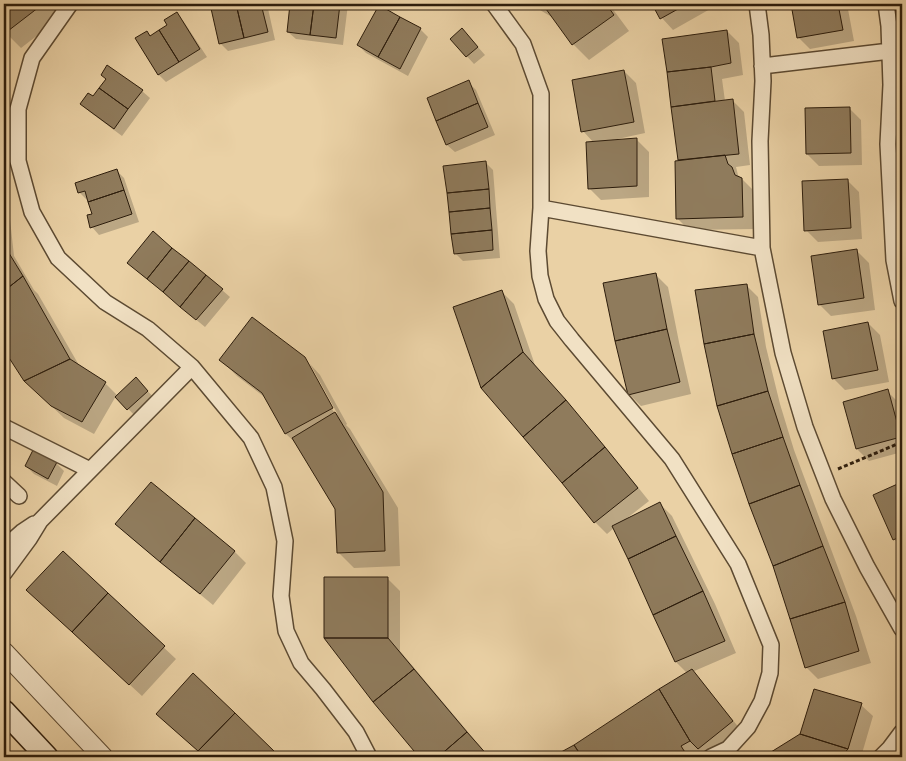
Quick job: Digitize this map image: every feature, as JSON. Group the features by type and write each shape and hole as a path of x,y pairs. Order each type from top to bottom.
{"main road":[{"path":"4,711 47,757"}],"street":[{"path":"70,4 32,58 18,108 18,161 32,212 58,258 106,302 148,329 192,367 251,438 274,487 284,541 281,596 286,631 301,663 356,732 369,757"},
{"path":"494,4 523,44 541,94 541,208 538,251 540,276 546,299 557,321 672,459 738,564 771,644 770,674 762,702 748,727 728,748 712,757"},
{"path":"757,4 761,35 763,81 760,141 762,248 783,353 805,427 833,499 867,567 902,629"},
{"path":"886,4 890,52 891,86 888,144 894,260 902,301"},
{"path":"762,66 890,52"},
{"path":"541,208 762,248"},
{"path":"4,573 40,521 192,367"},
{"path":"4,427 90,470"},
{"path":"4,482 19,496"},
{"path":"4,548 22,532 40,521"},
{"path":"4,652 103,757"},
{"path":"881,757 902,732"}],"path":[{"path":"824,475 902,442"}],"building":[{"path":"4,4 43,4 4,34"},
{"path":"210,4 236,4 244,38 219,44"},
{"path":"236,4 261,4 268,32 244,38"},
{"path":"290,4 314,4 310,35 287,32"},
{"path":"314,4 340,4 336,38 310,35"},
{"path":"538,4 606,4 614,15 572,45 546,9"},
{"path":"652,4 687,4 660,19"},
{"path":"791,4 838,4 843,30 797,38"},
{"path":"379,5 400,17 378,57 357,45"},
{"path":"177,12 200,49 179,62 159,30 167,25 164,20"},
{"path":"400,17 421,28 400,69 378,57"},
{"path":"462,28 478,47 466,57 450,39"},
{"path":"159,30 179,62 158,75 135,38 147,31 150,36"},
{"path":"727,30 731,63 667,72 662,39"},
{"path":"107,65 143,90 128,109 99,88 106,79 101,75"},
{"path":"711,67 715,101 671,107 667,72"},
{"path":"624,70 634,122 581,132 572,80"},
{"path":"469,80 478,103 436,121 427,98"},
{"path":"99,88 128,109 114,129 80,104 88,93 93,96"},
{"path":"733,99 739,154 678,160 671,107"},
{"path":"478,103 488,127 446,145 436,121"},
{"path":"850,107 851,153 806,154 805,108"},
{"path":"637,138 637,186 588,189 586,142"},
{"path":"725,155 735,175 742,178 743,217 676,219 675,161"},
{"path":"486,161 489,189 447,193 443,166"},
{"path":"117,169 124,190 88,202 85,191 78,193 75,183"},
{"path":"848,179 851,228 804,231 802,181"},
{"path":"489,189 490,208 449,212 447,193"},
{"path":"124,190 132,214 90,228 87,215 92,214 88,202"},
{"path":"490,208 492,230 451,234 449,212"},
{"path":"492,230 493,250 454,254 451,234"},
{"path":"153,231 172,248 147,279 127,263"},
{"path":"4,245 23,276 4,291"},
{"path":"172,248 189,261 163,292 147,279"},
{"path":"857,249 864,298 818,305 811,256"},
{"path":"189,261 206,275 180,307 163,292"},
{"path":"656,273 667,329 615,341 603,283"},
{"path":"206,275 223,289 196,320 180,307"},
{"path":"23,276 70,359 24,381 4,350 4,291"},
{"path":"747,284 754,334 704,344 695,290"},
{"path":"502,290 523,352 481,388 453,307"},
{"path":"252,317 305,357 333,408 285,434 262,393 219,360"},
{"path":"868,322 878,370 832,379 823,331"},
{"path":"667,329 680,382 628,395 615,341"},
{"path":"754,334 768,391 717,406 704,344"},
{"path":"523,352 566,400 523,437 481,388"},
{"path":"70,359 106,382 82,422 51,406 24,381"},
{"path":"136,377 148,391 127,410 115,397"},
{"path":"888,389 901,437 856,449 843,402"},
{"path":"768,391 783,437 732,454 717,406"},
{"path":"566,400 605,447 562,483 523,437"},
{"path":"335,412 383,492 385,551 337,553 335,509 292,438"},
{"path":"783,437 800,485 749,504 732,454"},
{"path":"605,447 638,488 594,523 562,483"},
{"path":"33,450 57,462 48,479 25,466"},
{"path":"151,482 195,518 160,562 115,524"},
{"path":"902,482 902,536 893,540 873,495"},
{"path":"800,485 823,546 773,566 749,504"},
{"path":"660,502 676,536 628,559 612,526"},
{"path":"195,518 235,551 200,594 160,562"},
{"path":"676,536 703,591 653,615 628,559"},
{"path":"823,546 845,602 790,619 773,566"},
{"path":"63,551 108,593 72,632 26,590"},
{"path":"324,577 388,577 388,638 324,638"},
{"path":"703,591 725,641 675,662 653,615"},
{"path":"108,593 165,646 129,685 72,632"},
{"path":"845,602 859,651 805,668 790,619"},
{"path":"324,638 388,638 414,669 373,702"},
{"path":"414,669 467,732 438,757 419,757 373,702"},
{"path":"692,669 733,721 698,749 690,741 659,689"},
{"path":"193,673 235,713 198,751 156,714"},
{"path":"659,689 690,741 681,746 688,757 582,757 574,745"},
{"path":"814,689 862,703 848,749 800,734"},
{"path":"235,713 275,752 270,757 204,757 198,751"},
{"path":"467,732 489,757 438,757"},
{"path":"800,734 848,749 841,757 763,757"},
{"path":"574,745 582,757 552,757"}]}
